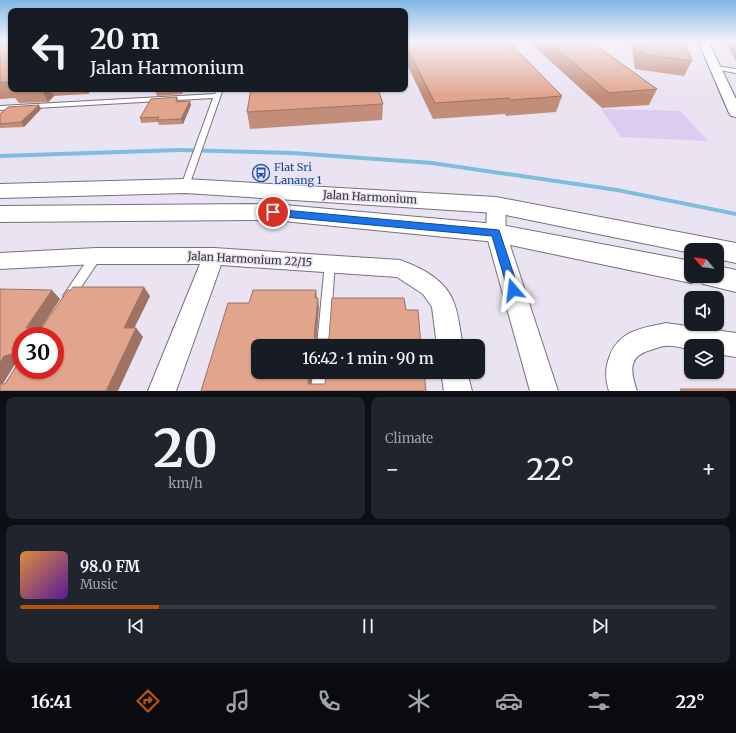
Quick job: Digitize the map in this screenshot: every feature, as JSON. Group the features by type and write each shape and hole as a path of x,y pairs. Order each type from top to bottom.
{"main road":[{"name":"Jalan Harmonium","path":"0,191 185,186 496,205 736,253"},
{"name":"Jalan Harmonium","path":"0,214 273,212 496,233 684,271"},
{"path":"724,278 736,281"}],"street":[{"path":"712,59 736,113"},
{"path":"496,205 496,233 544,391"},
{"name":"Jalan Harmonium 22/15","path":"0,262 96,256 214,256 400,269 414,276 430,287 443,304 449,339"},
{"path":"162,391 214,256"},
{"path":"623,391 619,379 619,365 622,354 630,346 640,341 666,334 736,345"},
{"path":"455,379 458,391"}],"lane":[{"path":"716,68 736,71"},
{"path":"0,108 218,92 185,186"},
{"path":"65,303 96,256"},
{"path":"323,339 330,263"},
{"path":"318,391 319,379"}],"shaded area":[{"path":"601,109 680,111 708,141 621,137"}],"building":[{"path":"0,59 8,59 8,82 0,82"},
{"path":"413,59 526,59 562,96 511,100 509,98 435,103"},
{"path":"569,59 615,59 657,89 609,93"},
{"path":"679,59 691,59 692,61"},
{"path":"250,92 379,92 383,104 247,112"},
{"path":"177,97 176,102 190,101 181,119 157,120 159,117 140,118 151,99"},
{"path":"39,105 21,122 0,124 0,114 8,107"},
{"path":"73,287 144,287 124,328 136,328 106,391 0,391 0,384 5,384 12,373 12,379 64,379 64,327 42,327 68,290 71,290"},
{"path":"0,289 52,290 27,327 12,327 12,354 4,356 0,363"},
{"path":"253,290 316,290 315,298 318,298 314,337 316,339 251,339 251,379 308,379 308,384 325,384 325,379 425,379 426,391 201,391 228,303 249,303"},
{"path":"332,298 404,298 406,310 418,310 420,339 328,339"},
{"path":"680,389 736,389 736,391 681,391"}],"waterway":[{"path":"0,156 180,150 292,153 432,163 617,190 736,214"}],"place":[{"name":"Flat Sri Lanang 1","path":"261,173"}],"route":[{"path":"273,212 496,233 513,290"}]}
